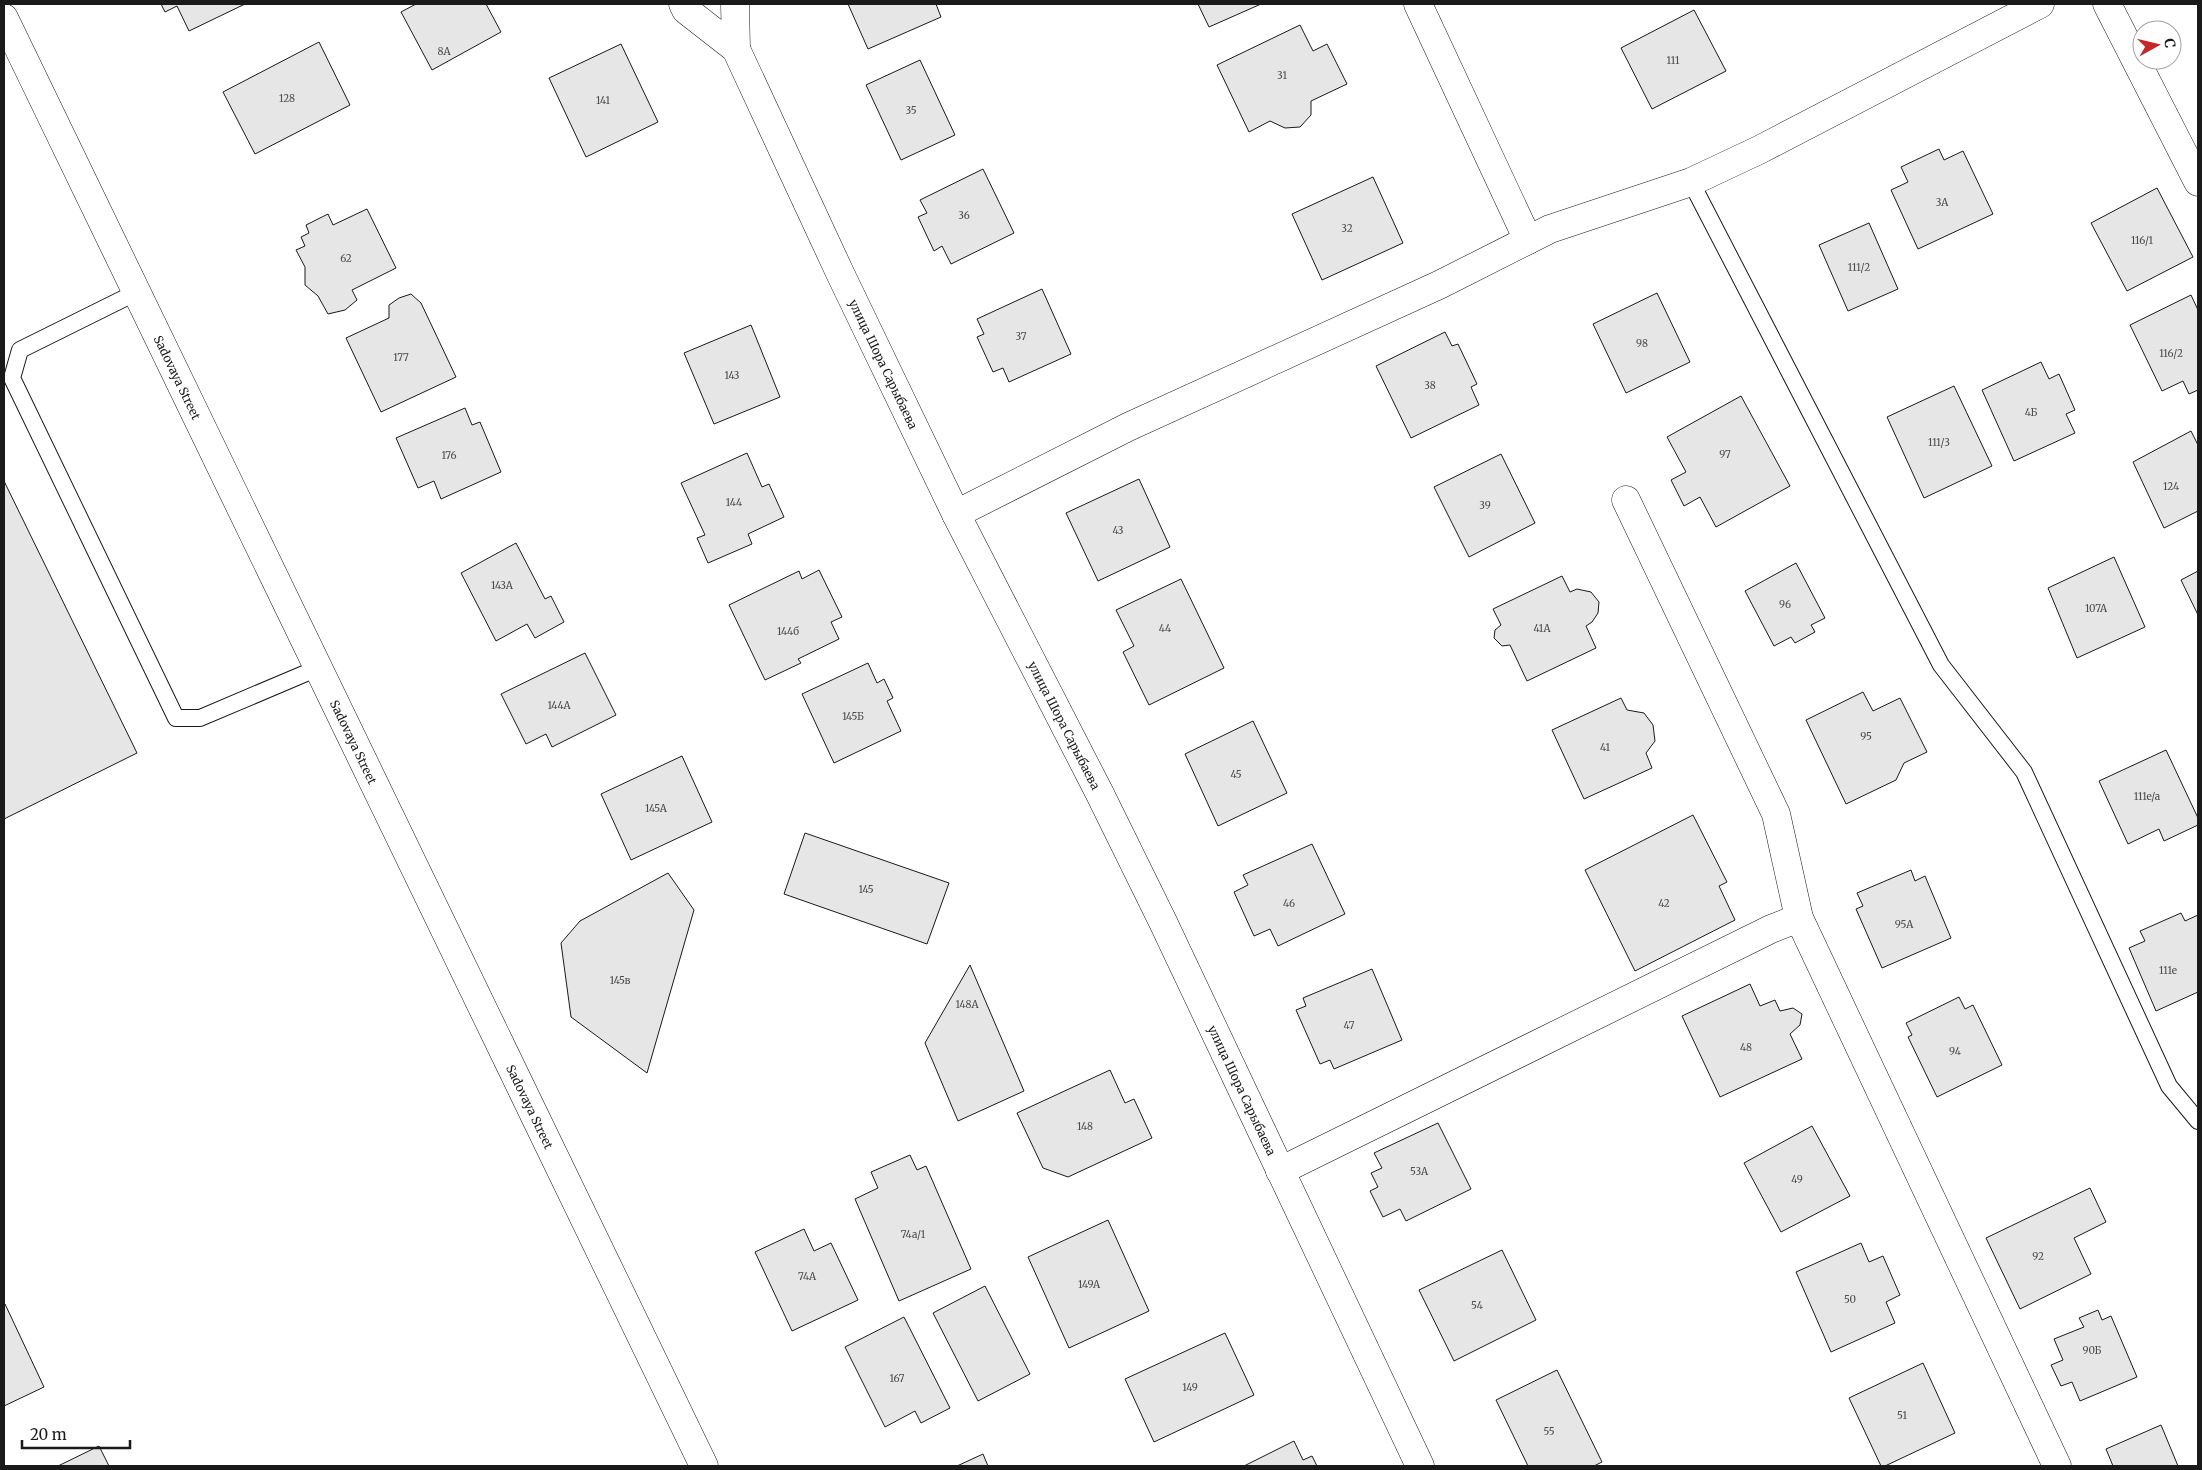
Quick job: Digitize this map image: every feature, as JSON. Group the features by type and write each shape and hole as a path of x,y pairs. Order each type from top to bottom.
{"street":[{"name":"улица Шора Сарыбаева","path":"683,4 686,10 736,50 956,514 1108,811 1420,1466"},
{"path":"735,4 736,50"},
{"path":"1418,4 1528,240"},
{"path":"956,514 1128,427 1439,285 1550,229 1691,182 1759,150 2040,4"},
{"path":"2107,4 2198,182"},
{"name":"Sadovaya Street","path":"4,18 318,668 698,1464"},
{"path":"1626,500 1776,814 1799,918 2057,1466"},
{"path":"1280,1171 1762,934 1799,918"}],"lane":[{"path":"1691,182 1941,665 2024,772 2169,1086 2198,1121"},
{"path":"137,292 20,350 12,378 42,441 176,718 200,718 318,668"}],"building":[{"path":"161,4 245,4 189,31 177,6 165,12"},
{"path":"416,4 486,4 501,32 432,70 401,12"},
{"path":"848,4 936,4 941,17 868,49"},
{"path":"1198,4 1261,4 1209,27"},
{"path":"1694,10 1726,71 1652,109 1621,48"},
{"path":"1300,25 1313,51 1327,44 1347,84 1311,101 1311,115 1300,127 1285,128 1270,121 1249,132 1217,65"},
{"path":"319,42 350,105 255,154 223,92"},
{"path":"621,44 658,122 586,157 549,78"},
{"path":"920,60 955,135 901,160 866,85"},
{"path":"1939,149 1944,160 1963,151 1993,214 1918,249 1891,190 1908,182 1901,167"},
{"path":"983,169 1014,233 951,264 942,246 934,251 918,217 927,213 920,200"},
{"path":"1373,177 1403,243 1322,280 1292,214"},
{"path":"2157,188 2193,257 2127,291 2091,223"},
{"path":"367,209 396,268 352,290 357,300 345,310 328,314 318,296 305,285 305,267 296,250 305,246 301,237 309,233 306,225 328,214 333,225"},
{"path":"1869,223 1898,289 1848,311 1819,245"},
{"path":"1042,289 1071,354 1009,382 1003,368 993,372 977,337 984,334 977,319"},
{"path":"1657,293 1690,362 1626,393 1593,324"},
{"path":"411,294 421,303 456,377 381,412 346,338 389,318 389,305 399,298"},
{"path":"2191,295 2198,310 2198,390 2189,394 2183,381 2162,391 2130,325"},
{"path":"751,325 780,397 714,424 684,353"},
{"path":"1445,332 1452,346 1458,344 1477,384 1471,387 1479,405 1411,438 1376,366"},
{"path":"2041,362 2049,379 2059,374 2075,410 2066,414 2075,433 2014,461 1982,390"},
{"path":"1954,386 1992,466 1924,498 1887,417"},
{"path":"1741,396 1790,486 1716,527 1700,497 1684,506 1671,480 1686,472 1667,437"},
{"path":"465,408 472,425 480,422 501,472 441,499 434,481 418,488 396,438"},
{"path":"2191,431 2198,445 2198,511 2164,528 2133,462"},
{"path":"747,453 762,487 769,484 784,517 748,534 752,544 708,563 697,538 705,535 681,483"},
{"path":"1501,454 1535,523 1469,557 1434,487"},
{"path":"1139,479 1170,547 1098,581 1066,513"},
{"path":"4,481 137,753 4,819"},
{"path":"516,543 545,599 551,596 564,622 535,638 527,624 496,641 461,573"},
{"path":"2114,557 2145,627 2077,658 2048,588"},
{"path":"1796,563 1825,618 1811,625 1815,632 1795,643 1791,637 1774,646 1745,591"},
{"path":"819,570 842,617 831,622 839,639 798,659 801,663 765,680 729,605 799,571 802,579"},
{"path":"2198,571 2198,615 2181,580"},
{"path":"1562,576 1570,592 1577,589 1591,592 1599,602 1598,613 1592,622 1586,626 1596,648 1527,681 1510,645 1502,646 1494,638 1495,630 1501,625 1493,609"},
{"path":"1181,579 1224,668 1149,705 1123,652 1134,646 1116,610"},
{"path":"585,653 616,715 552,747 546,734 526,744 501,694"},
{"path":"868,663 877,683 884,679 893,698 887,701 901,731 834,763 802,694"},
{"path":"1863,692 1873,711 1900,698 1927,752 1904,763 1896,780 1846,804 1806,720"},
{"path":"1621,698 1627,710 1644,713 1653,725 1655,741 1646,753 1652,768 1584,799 1552,730"},
{"path":"1253,721 1287,793 1218,826 1185,754"},
{"path":"2166,750 2198,818 2198,825 2164,841 2159,829 2128,844 2099,781"},
{"path":"682,756 712,822 631,860 601,794"},
{"path":"1693,815 1727,882 1719,886 1735,920 1635,971 1585,870"},
{"path":"805,833 949,883 927,944 784,894"},
{"path":"1312,844 1345,914 1278,946 1270,929 1254,936 1234,892 1248,885 1243,875"},
{"path":"1911,870 1915,881 1925,876 1951,938 1882,968 1856,909 1863,906 1857,893"},
{"path":"668,873 694,910 647,1073 571,1017 561,943 580,921"},
{"path":"2181,913 2185,921 2198,915 2198,992 2156,1011 2129,948 2145,941 2140,931"},
{"path":"970,965 1024,1091 958,1121 925,1043"},
{"path":"1372,969 1402,1040 1334,1069 1330,1060 1320,1064 1296,1010 1306,1006 1303,998"},
{"path":"1750,984 1760,1006 1775,1000 1780,1011 1793,1008 1802,1014 1800,1025 1790,1034 1802,1059 1720,1097 1682,1016"},
{"path":"1959,997 1965,1009 1973,1005 2002,1065 1937,1097 1908,1037 1912,1035 1906,1023"},
{"path":"1110,1070 1125,1103 1134,1099 1152,1138 1068,1177 1043,1168 1017,1113"},
{"path":"1438,1123 1471,1189 1406,1221 1400,1209 1383,1217 1370,1191 1378,1187 1371,1173 1382,1168 1374,1153"},
{"path":"1812,1126 1850,1196 1781,1232 1744,1163"},
{"path":"910,1155 917,1170 926,1166 971,1269 899,1301 855,1199 878,1188 871,1172"},
{"path":"2090,1188 2106,1222 2074,1238 2091,1274 2020,1309 1986,1238"},
{"path":"1108,1220 1149,1311 1069,1348 1028,1257"},
{"path":"804,1229 814,1251 831,1243 858,1300 792,1331 755,1252"},
{"path":"1861,1243 1869,1262 1883,1256 1900,1295 1886,1302 1895,1323 1831,1352 1796,1272"},
{"path":"1502,1250 1536,1320 1454,1361 1419,1290"},
{"path":"985,1286 1030,1374 978,1401 933,1313"},
{"path":"4,1305 44,1387 4,1406"},
{"path":"2098,1310 2102,1320 2111,1316 2137,1377 2080,1401 2072,1382 2061,1386 2051,1365 2063,1360 2054,1339 2084,1327 2079,1318"},
{"path":"904,1317 950,1408 921,1423 915,1411 885,1427 845,1347"},
{"path":"1225,1333 1254,1395 1154,1442 1125,1379"},
{"path":"1923,1363 1955,1433 1885,1466 1881,1466 1849,1398"},
{"path":"1557,1370 1602,1462 1594,1466 1528,1466 1496,1400"},
{"path":"2161,1425 2178,1466 2113,1466 2106,1449"},
{"path":"1294,1441 1303,1460 1312,1456 1317,1466 1244,1466"},
{"path":"99,1446 109,1466 58,1466"},
{"path":"983,1454 988,1466 957,1466"}]}
